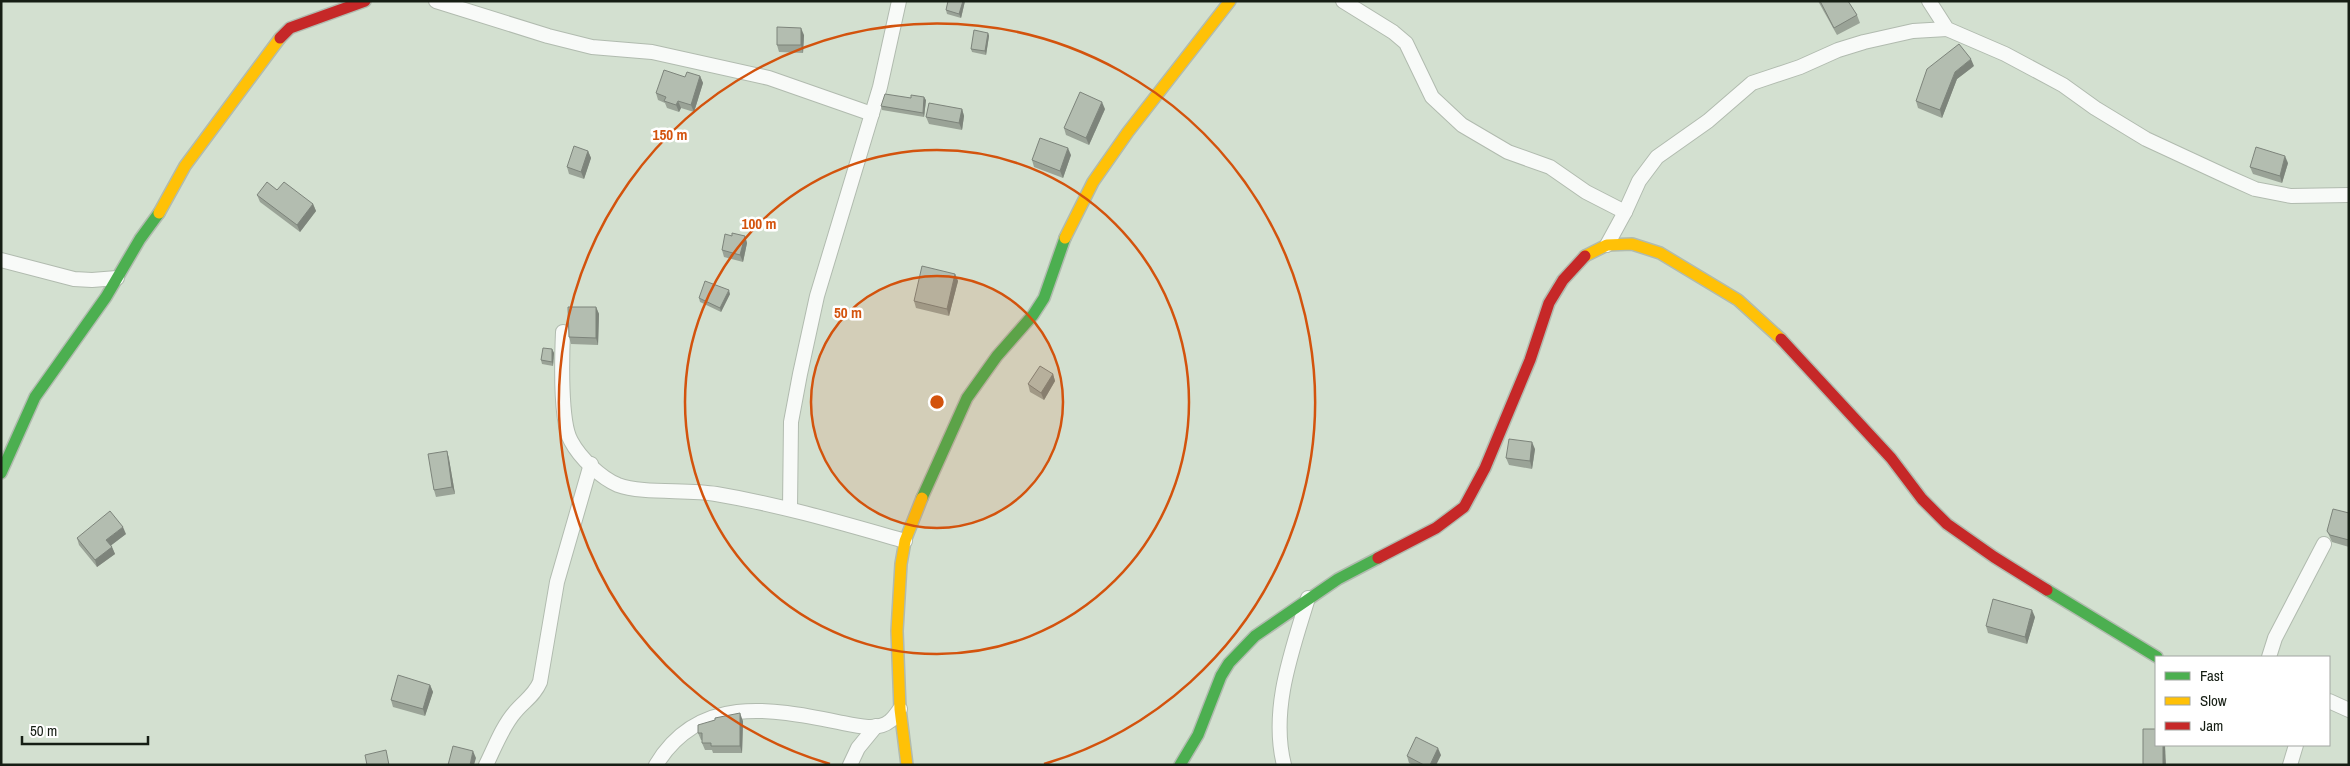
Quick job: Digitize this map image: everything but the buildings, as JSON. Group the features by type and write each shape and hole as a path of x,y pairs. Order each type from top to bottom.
{"street":[{"path":"1,473 35,397 117,278 140,239 166,203 186,166 273,45 290,28 313,18 365,1"},
{"path":"436,1 548,36 592,47 652,52 769,78 872,114"},
{"path":"790,508 791,422 800,374 817,296 880,87 899,1"},
{"path":"1343,1 1393,32 1406,43 1432,97 1462,125 1508,152 1550,167 1586,192 1625,212"},
{"path":"1929,1 1947,29"},
{"path":"907,765 900,709 896,631 905,541 926,487 966,398 997,356 1033,315 1044,298 1065,238 1093,182 1224,3"},
{"path":"1606,245 1625,212 1639,181 1657,157 1708,121 1752,83 1855,45 1913,31 1947,29 1981,42 2063,86 2146,139 2255,188 2291,196 2349,195"},
{"path":"1180,765 1198,735 1215,689 1230,663 1255,636 1338,579 1436,528 1464,507 1485,468 1530,360 1549,303 1563,280 1579,261 1590,252 1606,245 1632,244 1660,253 1738,300 1792,348 1891,458 1922,499 1947,524 1994,557 2155,656"},
{"path":"1,260 74,279 117,278"},
{"path":"563,332 562,372 570,440 579,453 609,480 629,488 694,490 790,508 905,541"},
{"path":"486,765 505,726 515,712 536,693 540,682 558,582 590,464"},
{"path":"2270,656 2275,638 2324,544"},
{"path":"1284,765 1279,745 1279,719 1289,660 1308,598"},
{"path":"2330,701 2349,710"},
{"path":"656,765 667,748 681,735 709,719 727,713 774,710 855,725 876,726 890,722 900,709"},
{"path":"850,765 858,748 876,726"},
{"path":"2290,765 2296,746"}],"traffic: fast":[{"path":"1,473 35,397 106,297 140,239 159,213"},
{"path":"922,498 967,398 997,356 1033,315 1044,298 1065,238"},
{"path":"1180,765 1198,735 1221,676 1229,663 1255,636 1338,579 1378,558"},
{"path":"2047,590 2155,656"}],"traffic: slow":[{"path":"1065,238 1093,182 1128,132 1230,1"},
{"path":"159,213 185,166 280,38"},
{"path":"1585,256 1607,245 1632,244 1660,253 1738,300 1781,339"},
{"path":"907,765 900,709 897,631 901,564 905,541 922,498"}],"traffic: jam":[{"path":"280,38 290,28 365,1"},
{"path":"1378,558 1436,528 1464,507 1485,468 1530,360 1549,303 1563,280 1585,256"},
{"path":"1781,339 1891,458 1922,499 1947,524 1994,557 2047,590"}]}
